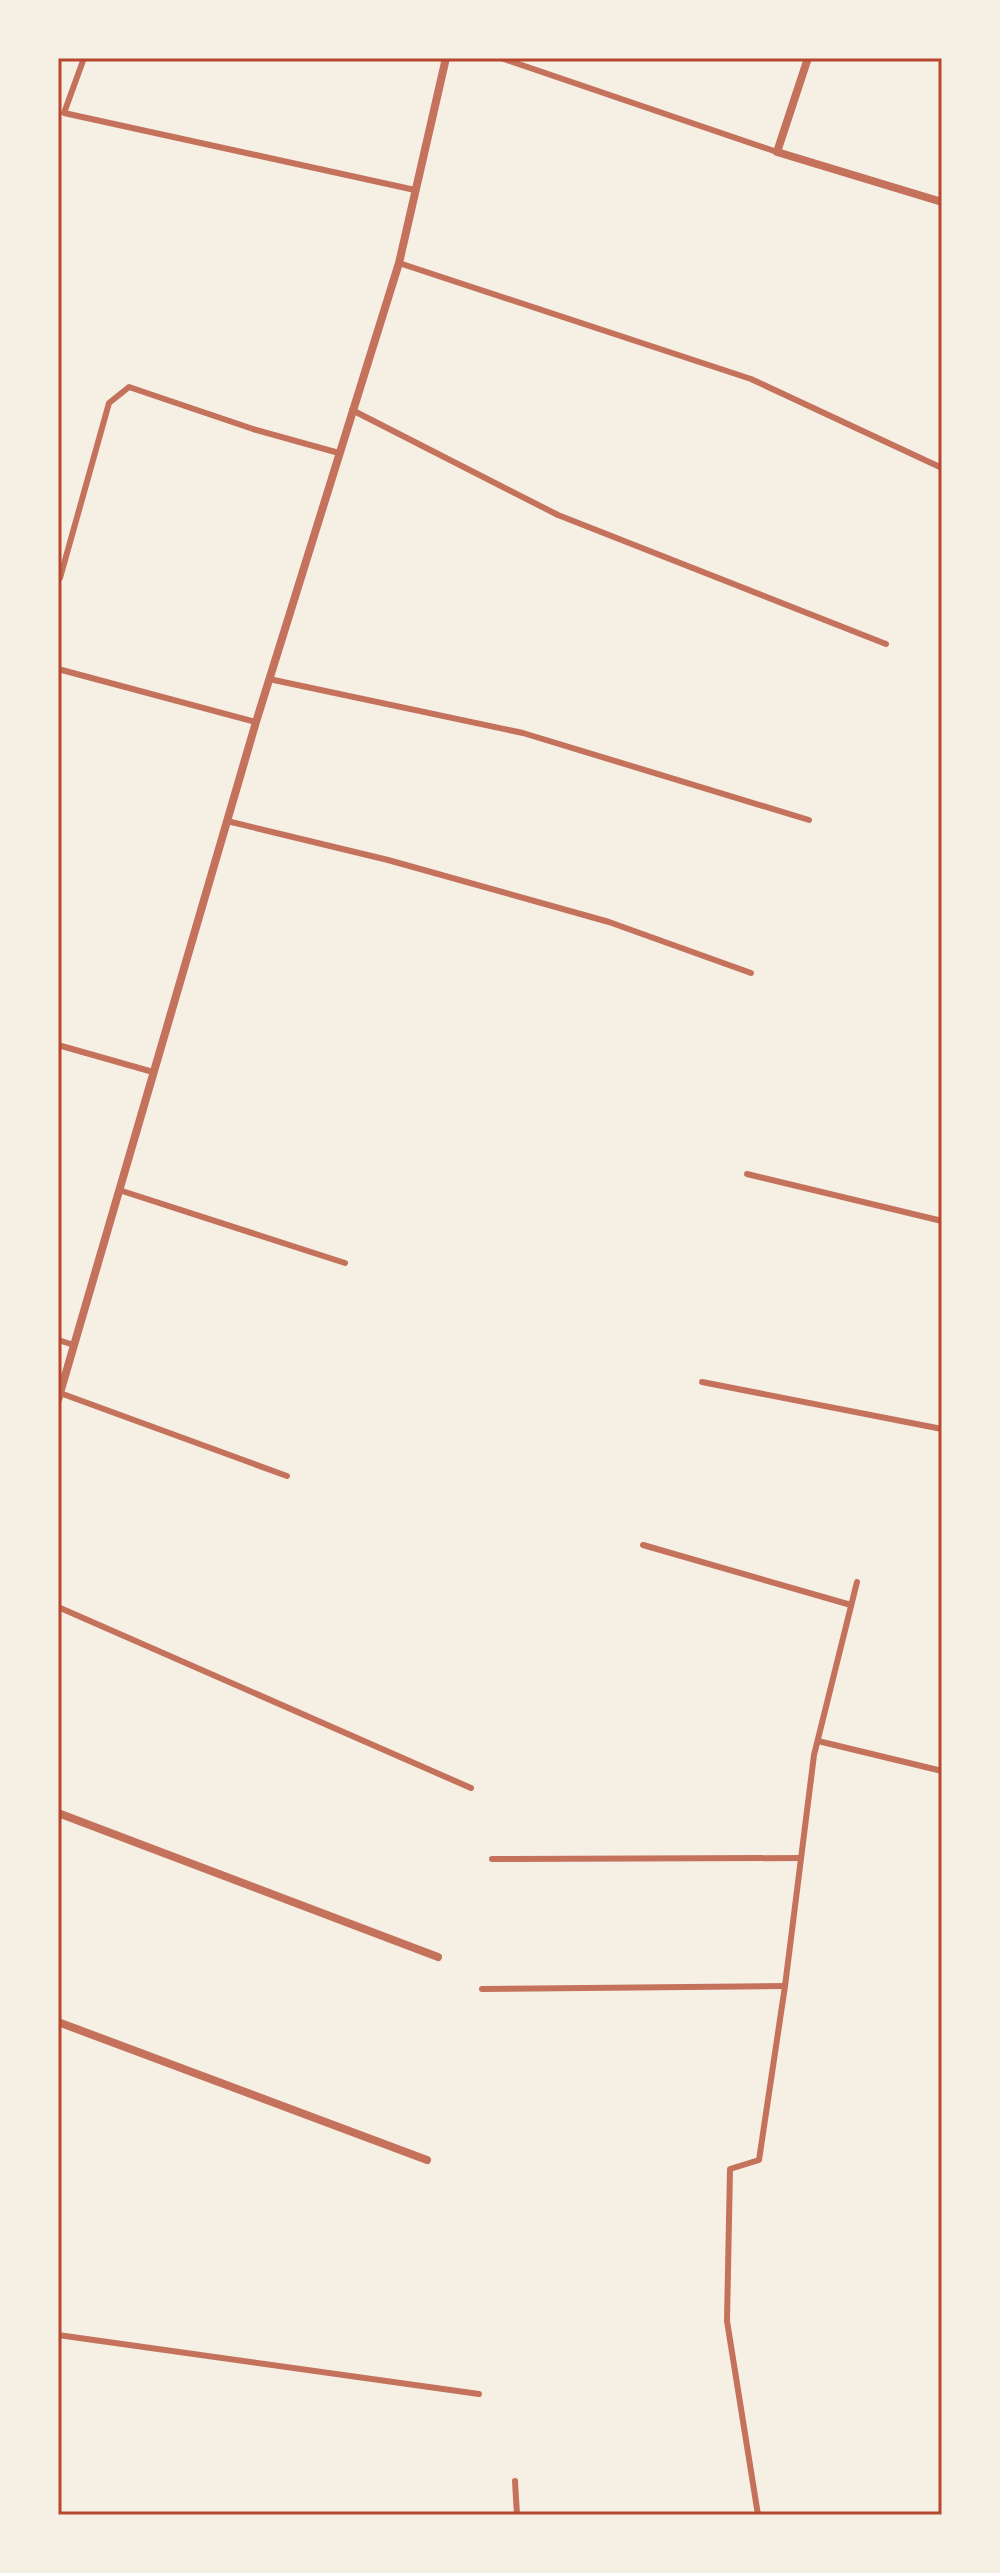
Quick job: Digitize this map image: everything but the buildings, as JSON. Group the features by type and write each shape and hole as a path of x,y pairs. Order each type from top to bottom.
{"street":[{"path":"59,1397 256,722 399,263 446,58"},
{"path":"808,58 777,152 942,202"},
{"path":"58,1813 438,1957"},
{"path":"58,2022 427,2160"}],"lane":[{"path":"84,58 64,113 415,190"},
{"path":"501,58 777,152"},
{"path":"399,263 751,379 942,468"},
{"path":"60,578 109,403 129,387 253,429 339,453"},
{"path":"352,410 558,515 886,644"},
{"path":"58,669 256,722"},
{"path":"269,679 523,733 809,820"},
{"path":"227,821 388,860 609,922 751,973"},
{"path":"58,1045 153,1072"},
{"path":"747,1174 942,1221"},
{"path":"119,1190 345,1263"},
{"path":"58,1340 74,1345"},
{"path":"702,1382 942,1429"},
{"path":"59,1397 287,1476"},
{"path":"643,1545 851,1605"},
{"path":"758,2515 727,2321 730,2169 759,2160 818,1741 857,1582"},
{"path":"58,1607 471,1788"},
{"path":"818,1741 942,1771"},
{"path":"492,1859 801,1858"},
{"path":"482,1989 785,1986"},
{"path":"58,2335 479,2394"},
{"path":"515,2481 517,2515"}]}
